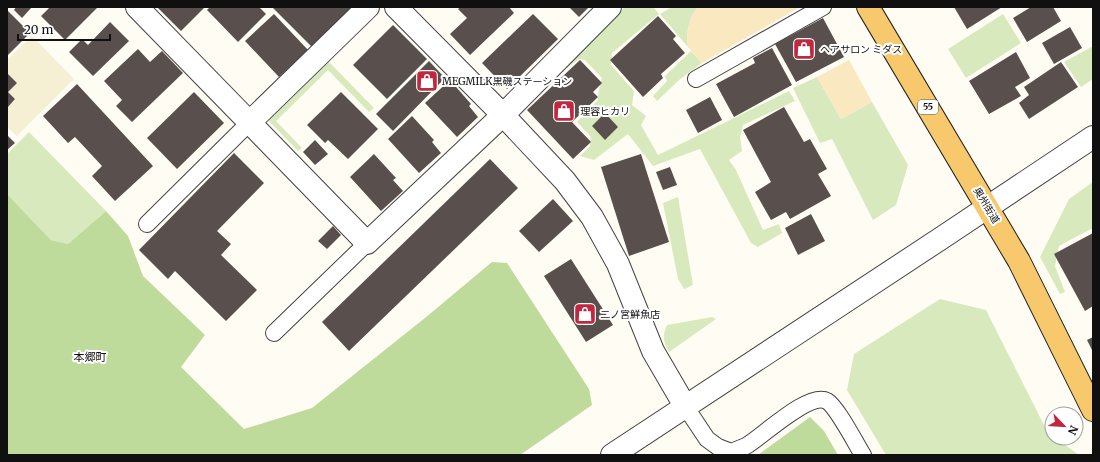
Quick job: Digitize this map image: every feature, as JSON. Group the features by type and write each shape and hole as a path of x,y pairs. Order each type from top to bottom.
{"main road":[{"name":"奥州街道","path":"868,7 1019,260 1093,410"}],"street":[{"path":"137,7 367,243 504,115 610,7"},
{"path":"250,122 368,7"},
{"path":"396,7 504,115 565,181 592,217 618,264 653,351 685,406"},
{"path":"612,455 1093,137"}],"lane":[{"path":"696,79 823,7"},
{"path":"147,224 250,122"},
{"path":"274,333 367,243"},
{"path":"685,406 707,439 718,448 731,452 746,446 804,405 816,400 827,401 836,410 863,455"}],"shaded area":[{"path":"32,36 74,79 17,136 7,127 7,108 15,99 8,92 17,83 7,73 7,60"}],"green space":[{"path":"625,7 653,7 659,14 612,53 611,65 634,91 632,105 646,116 641,125 658,155 789,91 795,101 743,125 740,137 742,151 729,160 736,170 763,230 779,224 782,233 758,247 751,243 700,149 653,166 628,134 594,160 580,156 590,146 591,137 577,122 598,100 602,78 585,60 579,59 567,68 563,63"},
{"path":"672,7 698,7 692,16 689,25 687,46 660,14"},
{"path":"1003,14 1021,43 966,78 948,49"},
{"path":"1093,46 1093,79 1081,87 1064,62"},
{"path":"691,51 702,63 679,80 657,101 653,96 667,81 665,76"},
{"path":"327,60 374,108 369,112 328,70 276,121 302,148 298,151 267,119"},
{"path":"817,77 841,119 872,102 908,165 896,205 873,220 832,139 820,143 793,88"},
{"path":"29,132 106,211 68,244 51,240 7,194 7,154"},
{"path":"1093,182 1093,230 1091,229 1059,246 1055,266 1065,292 1060,294 1040,257 1069,199"},
{"path":"7,194 51,240 68,244 106,211 128,236 143,276 205,335 181,367 244,429 312,408 425,318 492,262 507,263 589,389 592,405 520,455 7,455"},
{"path":"678,197 693,285 684,289 678,279 663,203"},
{"path":"940,299 986,310 1044,425 1044,446 1067,446 1079,455 886,455 847,390 854,354"},
{"path":"712,317 716,319 669,352 665,345 664,338 664,332 667,325"},
{"path":"810,417 824,431 838,455 758,455"}],"sand":[{"path":"698,7 800,7 702,63 687,46 689,25 692,16"},
{"path":"849,60 872,102 841,119 817,77"}],"building":[{"path":"16,7 32,7 22,18 14,10"},
{"path":"50,7 98,7 65,40 41,16"},
{"path":"157,7 205,7 181,31"},
{"path":"210,7 259,7 266,14 238,42 207,10"},
{"path":"272,7 354,7 313,48"},
{"path":"461,7 509,7 514,13 470,55 450,34 467,18 458,9"},
{"path":"569,7 589,7 579,17"},
{"path":"954,7 1002,7 967,29"},
{"path":"1031,7 1053,7 1061,21 1027,42 1013,18"},
{"path":"7,10 30,33 7,56"},
{"path":"274,14 308,50 279,77 245,41"},
{"path":"533,14 558,39 507,89 482,63"},
{"path":"658,16 676,36 673,39 685,53 661,74 663,78 643,97 610,60"},
{"path":"823,18 844,57 796,82 775,44"},
{"path":"110,22 129,41 93,76 69,52 82,39 88,45"},
{"path":"393,25 427,59 387,99 353,65"},
{"path":"1070,27 1082,48 1054,64 1042,43"},
{"path":"772,48 792,85 734,117 716,84 755,63 753,58"},
{"path":"138,49 150,62 162,51 183,73 132,122 116,106 122,100 104,81"},
{"path":"1016,52 1030,78 1015,87 1021,96 989,114 969,81"},
{"path":"580,60 602,83 593,92 598,97 572,122 591,142 573,159 527,110"},
{"path":"429,61 445,78 393,131 376,114"},
{"path":"1061,62 1078,87 1029,119 1019,103 1029,95 1024,87"},
{"path":"7,73 17,83 8,92 15,99 7,108"},
{"path":"450,80 471,104 469,106 478,117 457,137 425,103"},
{"path":"77,84 153,166 115,201 92,176 102,166 75,137 68,143 43,116"},
{"path":"194,92 224,123 177,169 147,138"},
{"path":"341,92 378,129 348,159 328,140 325,143 307,125"},
{"path":"710,97 722,120 698,133 686,110"},
{"path":"784,107 804,142 810,139 827,169 818,174 831,196 790,219 786,212 771,220 755,192 771,182 743,130"},
{"path":"605,113 618,127 605,140 592,126"},
{"path":"412,116 434,140 432,142 441,153 419,173 388,139"},
{"path":"7,135 15,143 7,150"},
{"path":"315,140 328,154 315,165 303,152"},
{"path":"234,153 264,183 217,231 231,244 221,255 257,290 226,321 175,271 168,279 139,250"},
{"path":"374,154 396,178 393,180 403,191 381,211 350,177"},
{"path":"641,154 669,242 629,256 601,167"},
{"path":"490,159 518,188 349,351 322,322"},
{"path":"670,167 677,185 663,190 656,172"},
{"path":"553,199 573,221 539,252 519,231"},
{"path":"811,214 825,241 798,255 785,228"},
{"path":"333,226 341,235 327,249 318,241"},
{"path":"1093,233 1093,306 1085,311 1054,254"},
{"path":"571,259 613,325 586,342 544,276"},
{"path":"1093,337 1093,352 1087,340"}],"place":[{"name":"ヘアサロン ミダス","path":"804,49"},
{"name":"MEGMILK黒磯ステーション","path":"427,81"},
{"name":"理容ヒカリ","path":"564,111"},
{"name":"二ノ宮鮮魚店","path":"585,314"}],"district":[{"name":"本郷町","path":"90,357"}]}
